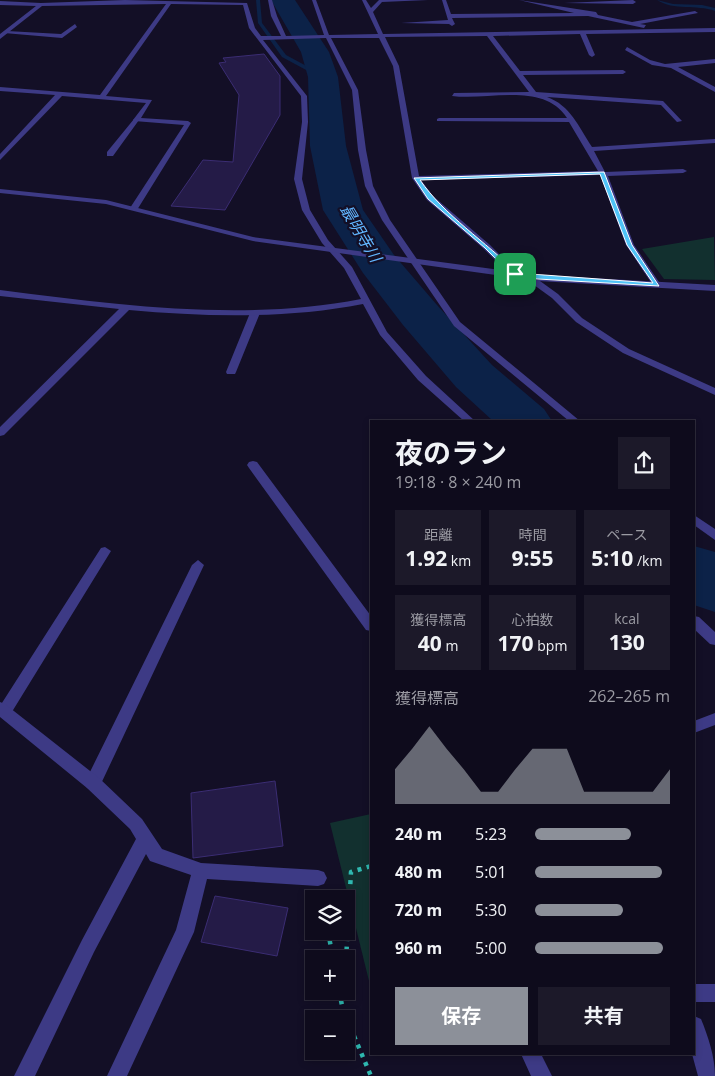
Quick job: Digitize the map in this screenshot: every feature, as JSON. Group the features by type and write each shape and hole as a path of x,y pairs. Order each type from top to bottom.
{"street":[{"path":"0,3 4,0"},
{"path":"270,0 274,16 286,37"},
{"path":"314,0 323,36 355,90 362,150 369,186 386,220 457,324 574,420"},
{"path":"364,0 396,66 416,178 430,198 515,274 537,283 555,296 579,320 626,351 715,392"},
{"path":"369,13 380,1 426,0"},
{"path":"444,0 454,34"},
{"path":"521,0 596,14 661,30"},
{"path":"0,3 42,5 126,1 247,2 252,28 304,96 305,122 298,179 306,210 338,251 383,333 422,378 469,420"},
{"path":"541,3 631,1 638,6"},
{"path":"102,98 169,2"},
{"path":"3,34 42,5"},
{"path":"631,23 695,13"},
{"path":"404,23 450,19 596,14"},
{"path":"3,34 62,36 75,26"},
{"path":"261,38 715,30"},
{"path":"582,32 592,55"},
{"path":"488,33 534,94 555,102 565,110 590,149 602,173 630,245 657,285"},
{"path":"627,49 648,63 658,66 715,61"},
{"path":"672,66 715,90"},
{"path":"519,73 623,72"},
{"path":"0,89 59,95 150,100 110,154"},
{"path":"454,95 534,94 663,103 679,120"},
{"path":"0,158 59,95"},
{"path":"134,208 188,123 136,120"},
{"path":"439,120 571,120"},
{"path":"590,149 709,140"},
{"path":"416,178 683,171"},
{"path":"0,191 74,198 134,208 252,238 338,251 515,274 715,288"},
{"path":"0,293 125,308 255,313 306,310 367,302"},
{"path":"0,433 125,308"},
{"path":"231,372 255,313"},
{"path":"253,465 370,625"},
{"path":"695,521 715,536"},
{"path":"105,551 2,709 93,783 136,824 156,855 202,871 318,878"},
{"path":"93,783 198,565"},
{"path":"695,621 715,640"},
{"path":"695,727 715,719"},
{"path":"24,1076 88,946 145,838"},
{"path":"117,1076 185,932 202,871"},
{"path":"695,992 715,993"},
{"path":"695,1030 708,1076"},
{"path":"532,1055 542,1076"}],"path":[{"path":"347,950 352,872 370,866"},
{"path":"341,1000 343,1010 371,1076"}],"green space":[{"path":"714,237 715,280 664,279 642,249"},
{"path":"370,814 370,985 355,924 355,890 347,890 330,823"}],"building":[{"path":"264,54 280,76 280,115 225,210 171,206 203,160 233,162 239,95 219,63 226,62 223,58"},
{"path":"275,781 283,846 193,858 191,793"},
{"path":"215,896 288,908 277,956 201,942"}],"waterway":[{"path":"258,0 260,23 284,56 323,77"},
{"name":"最明寺川","path":"283,0 299,29 315,52 323,77 328,146 343,210 378,264 420,315 474,376 524,420"},
{"path":"659,0 673,5 702,6 715,10"},
{"name":"最明寺川","path":"695,570 715,588"}],"route":[{"path":"602,173 630,245 657,285 538,278 515,274 430,198 416,178 602,173"}]}
